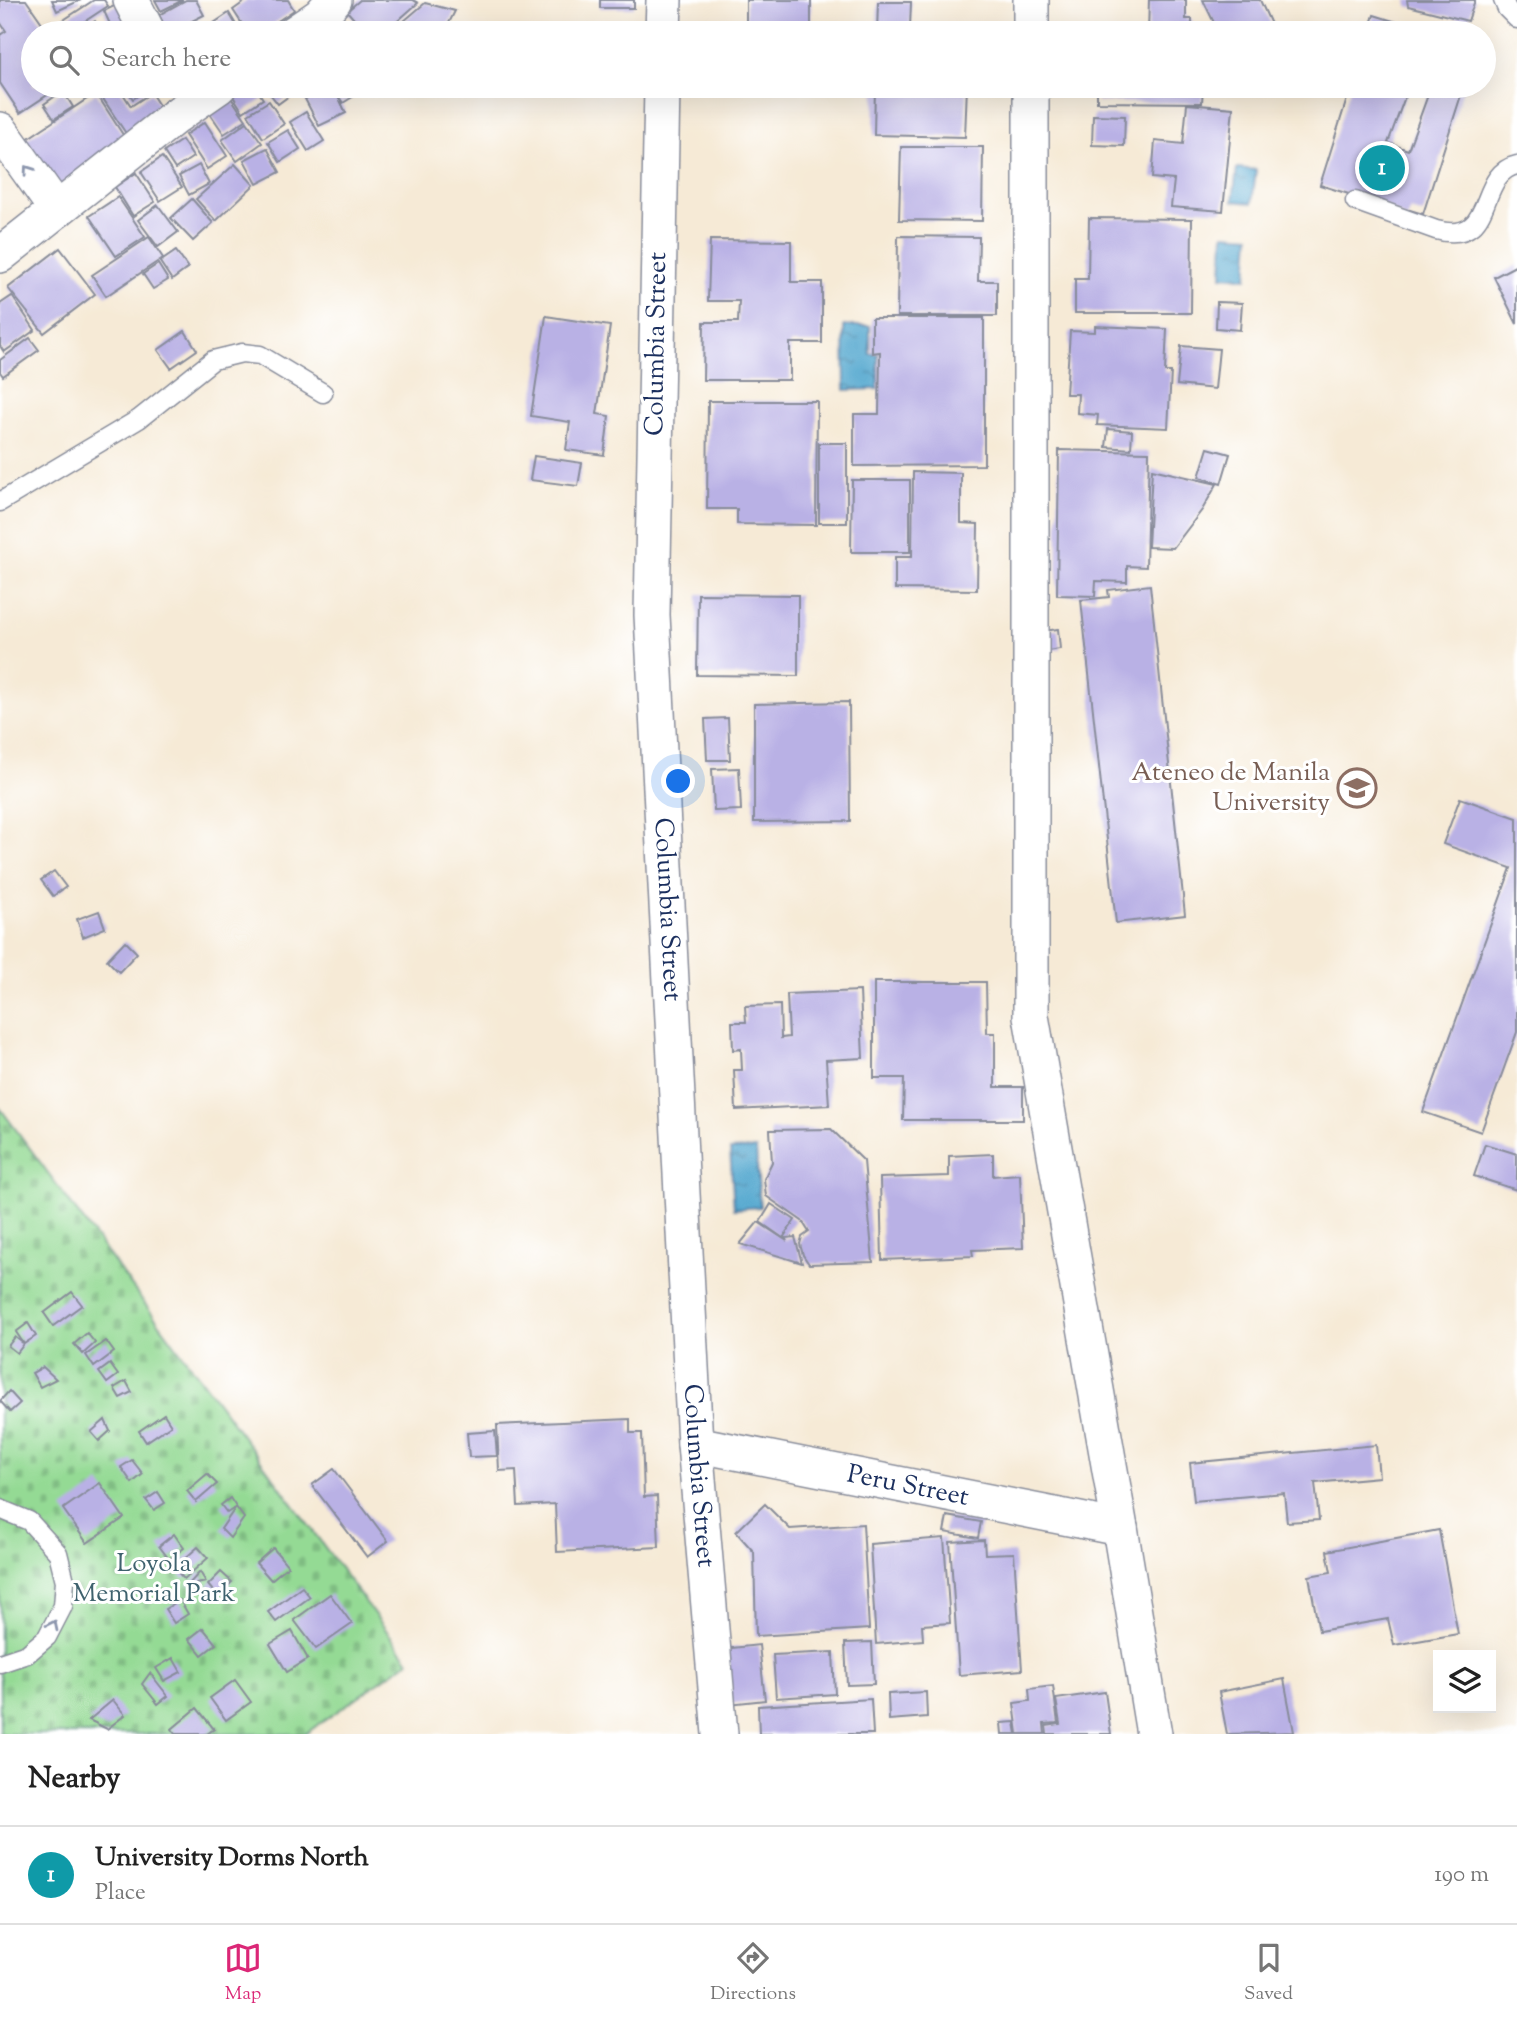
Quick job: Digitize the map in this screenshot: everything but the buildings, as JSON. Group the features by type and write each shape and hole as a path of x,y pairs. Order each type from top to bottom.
{"street":[{"path":"131,0 142,21"},
{"path":"313,21 334,0"},
{"path":"663,21 664,0"},
{"path":"1031,0 1031,21"},
{"name":"Columbia Street","path":"662,98 652,615 695,1444 720,1734"},
{"path":"1031,98 1031,1016 1154,1734"},
{"path":"0,255 57,210 172,100"},
{"path":"0,130 57,210"},
{"name":"Peru Street","path":"695,1444 1120,1528"}],"lane":[{"path":"1503,0 1507,9 1517,19"},
{"path":"1355,201 1436,230 1461,232 1475,224 1500,175 1517,166"},
{"path":"0,502 139,419 213,360 242,353 260,355 323,393"},
{"path":"0,1509 29,1521 58,1553 65,1581 63,1605 47,1637 27,1654 0,1662"}],"green space":[{"name":"Loyola Memorial Park","path":"0,1108 409,1661 305,1734 0,1734"}],"water":[{"path":"1237,168 1256,170 1252,203 1233,201"},
{"path":"1224,234 1250,236 1247,278 1222,276"},
{"path":"844,326 870,326 870,354 878,354 878,389 845,390"},
{"path":"756,1149 760,1207 734,1209 730,1150"}],"place":[{"name":"University Dorms North","path":"1382,168"},
{"name":"Ateneo de Manila University","path":"1357,788"}]}
